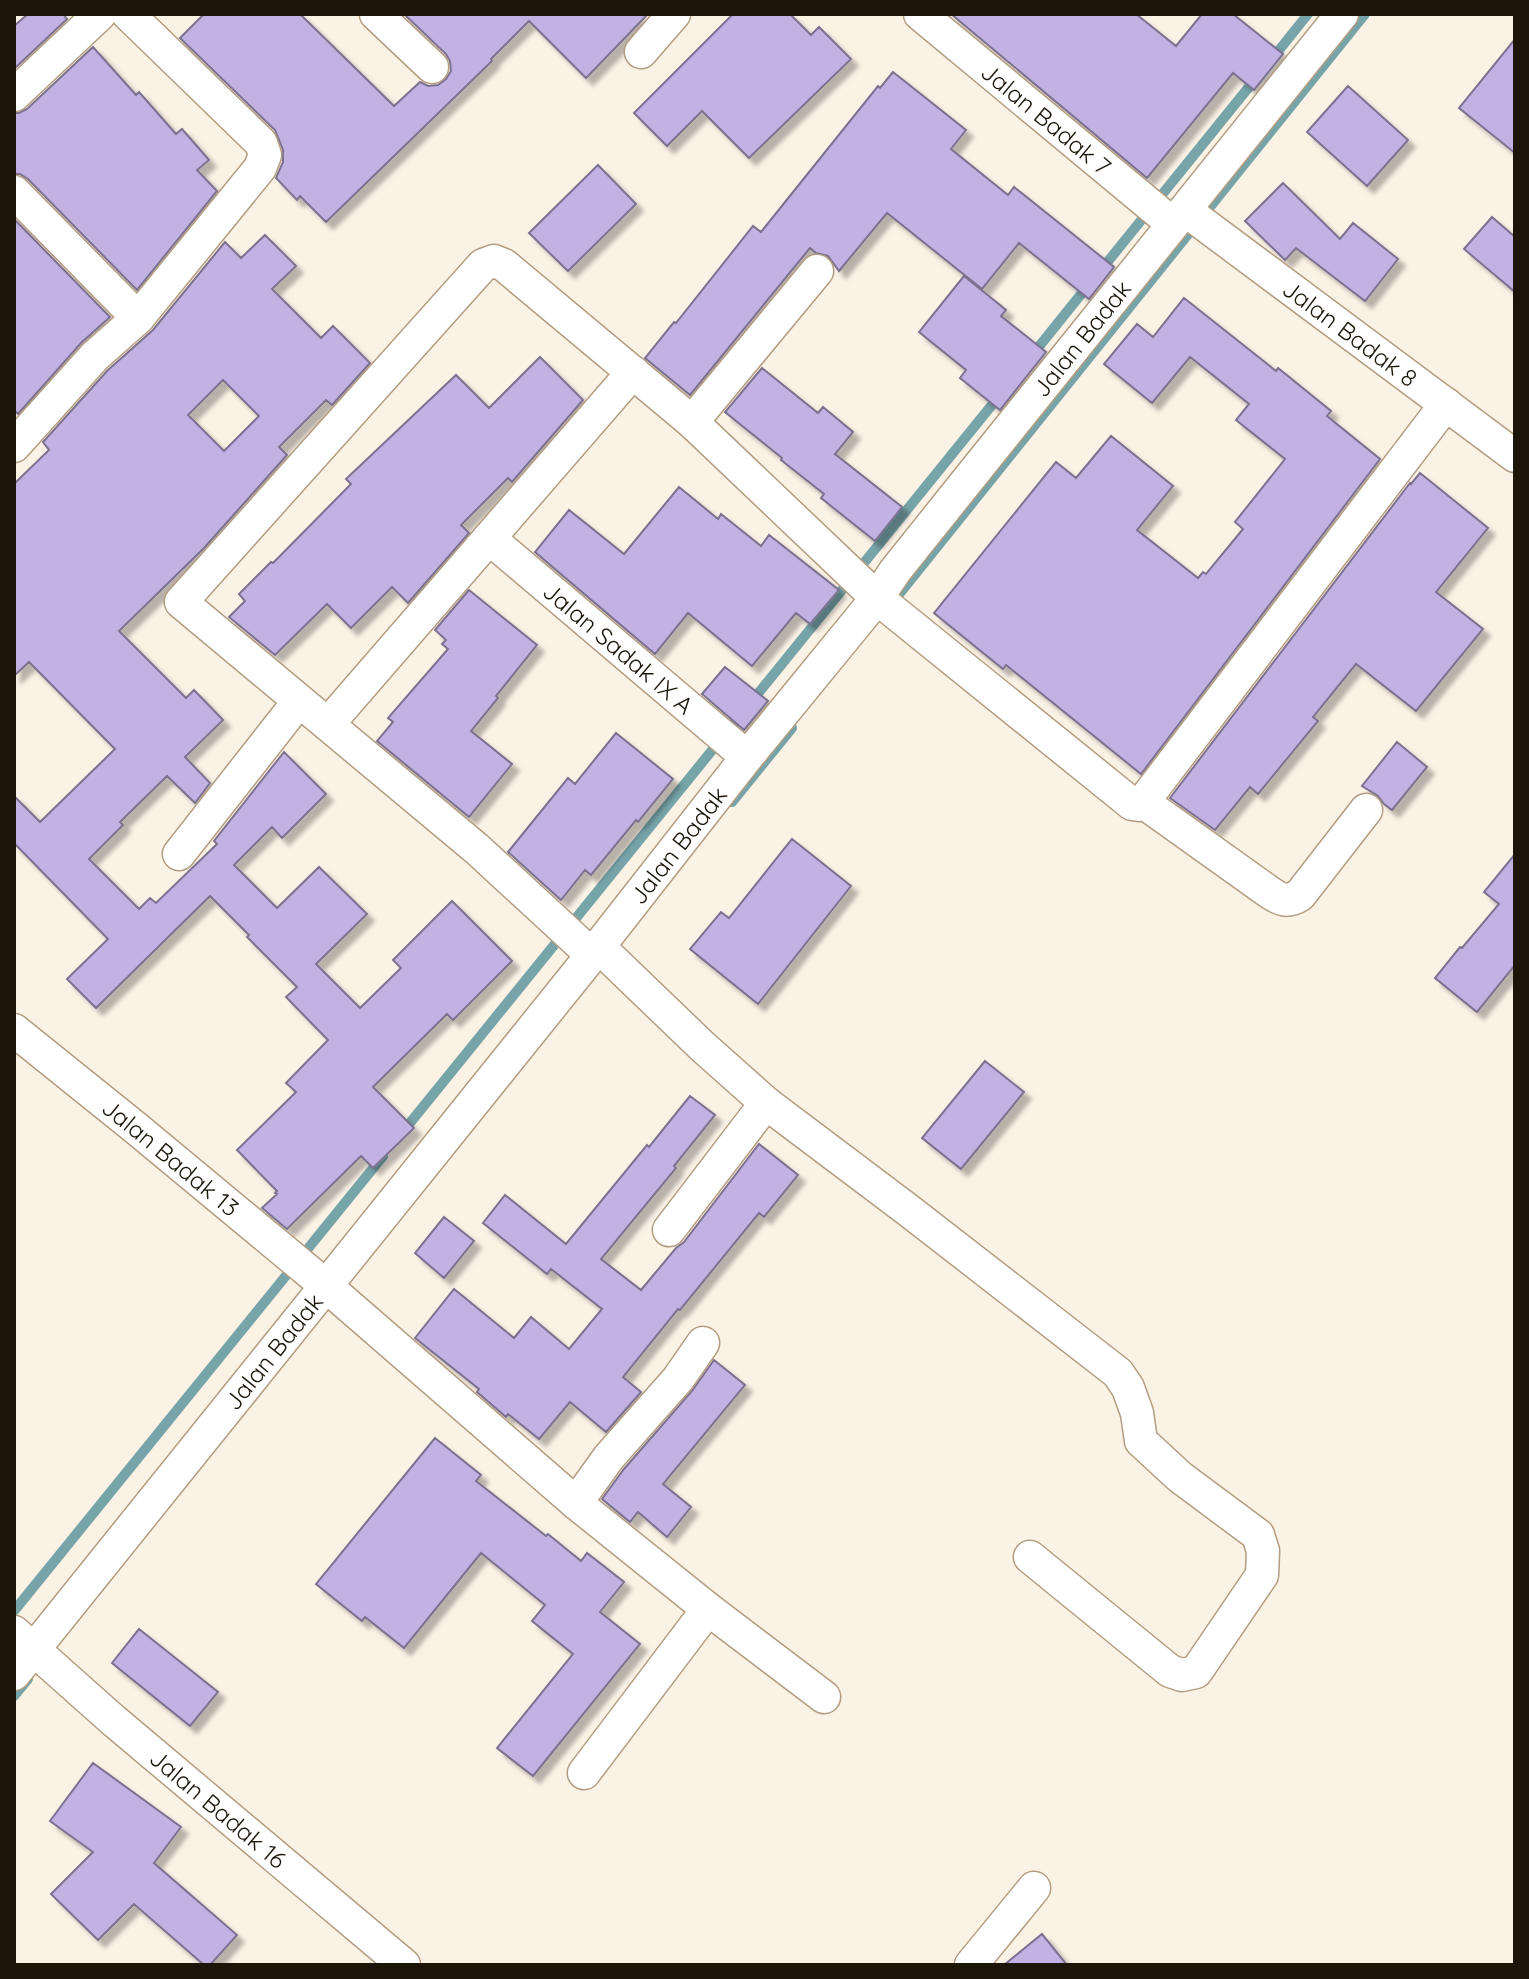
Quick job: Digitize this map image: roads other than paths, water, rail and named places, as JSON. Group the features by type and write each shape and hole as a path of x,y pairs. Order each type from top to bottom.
{"street":[{"path":"14,95 100,14"},
{"path":"16,442 95,356 138,318 260,168 265,155 261,143 128,14"},
{"path":"376,14 432,67"},
{"path":"641,52 674,14"},
{"name":"Jalan Badak 7","path":"920,14 1179,217"},
{"name":"Jalan Badak","path":"14,1674 24,1640 325,1285 1342,14"},
{"path":"14,192 138,318"},
{"name":"Jalan Badak 8","path":"1179,217 1515,456"},
{"path":"1030,1557 1170,1671 1182,1675 1196,1672 1262,1575 1263,1551 1258,1535 1180,1477 1141,1441 1137,1413 1128,1388 1118,1373 766,1103 595,950 181,602 483,265 494,261 504,265 692,422 877,598 1132,804 1139,805 1446,404"},
{"path":"692,422 817,271"},
{"path":"328,724 633,372"},
{"name":"Jalan Sadak IX A","path":"489,538 747,757"},
{"path":"179,854 299,701"},
{"path":"1143,802 1269,892 1280,899 1292,900 1300,895 1366,810"},
{"name":"Jalan Badak 13","path":"14,1030 325,1285 576,1503 824,1697"},
{"path":"669,1230 766,1103"},
{"path":"576,1503 609,1457 678,1379 703,1343"},
{"path":"584,1773 708,1609"},
{"name":"Jalan Badak 16","path":"24,1640 125,1730 404,1965"},
{"path":"971,1965 1034,1888"}],"waterway":[{"path":"1272,59 1308,14"},
{"path":"892,603 1365,14"},
{"path":"1101,270 1257,77"},
{"path":"1033,354 1090,283"},
{"path":"401,1134 1000,395"},
{"path":"732,802 792,728"},
{"path":"14,1611 383,1156"},
{"path":"14,1696 28,1679"}]}
